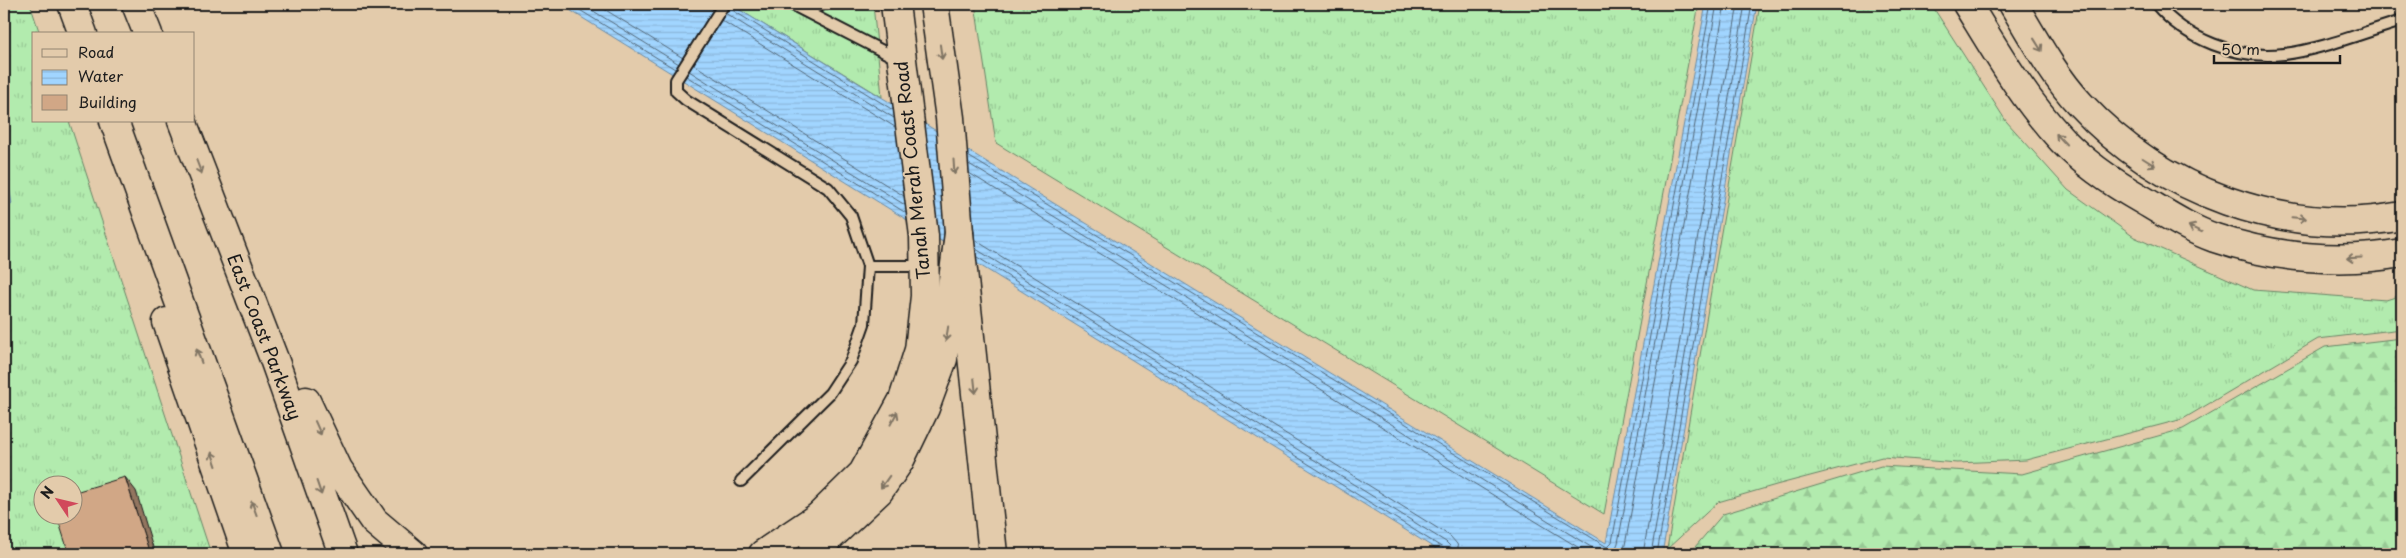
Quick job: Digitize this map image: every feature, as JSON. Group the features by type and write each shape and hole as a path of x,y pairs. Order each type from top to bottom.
{"main road":[{"path":"72,4 82,32"},
{"path":"136,4 147,32"},
{"name":"Tanah Merah Coast Road","path":"775,554 824,513 863,473 903,400 919,350 925,296 924,236 895,4"},
{"path":"934,4 950,118 959,233 993,554"},
{"path":"1967,4 2029,101 2063,141 2096,170 2177,220 2214,238 2312,258 2353,258 2402,253"},
{"path":"2012,4 2052,67 2078,103 2101,126 2144,159 2200,192 2249,208 2289,217 2337,221 2381,220 2402,216"},
{"name":"East Coast Parkway","path":"182,122 274,359 343,554"},
{"path":"116,126 157,295 247,554"},
{"path":"116,126 270,554"},
{"path":"812,554 879,491 899,462 925,408 944,359 959,233"},
{"path":"274,359 291,373 338,469 374,521 413,554"},
{"path":"763,554 824,513"}],"lane":[{"path":"724,4 676,80 676,91 686,100 828,188 851,216 868,266 864,324 850,361 830,393 741,481"},
{"path":"795,6 813,8 824,4"},
{"path":"2156,4 2184,28 2212,45 2243,52 2282,54 2320,46 2402,20"},
{"path":"795,6 903,61"},
{"path":"868,266 924,266"}],"green space":[{"path":"4,4 30,4 39,32 32,32 32,122 69,122 211,554 4,554"},
{"path":"730,4 873,4 882,97"},
{"path":"975,4 1699,4 1604,514 996,143"},
{"path":"1760,4 1931,4 2006,121 2068,190 2134,237 2253,290 2386,300 2402,295 2402,329 2318,339 2183,419 2026,460 1957,463 1882,457 1718,502 1667,549"},
{"path":"2402,338 2402,554 1689,554 1723,514 1881,466 2022,474 2183,429 2325,347"}],"water":[{"path":"560,4 730,4 1606,543 1706,4 1757,4 1662,554 1444,554"},
{"path":"4,158 12,204 4,210"}],"building":[{"path":"125,477 150,554 69,554 60,526 82,526 82,490"}]}
